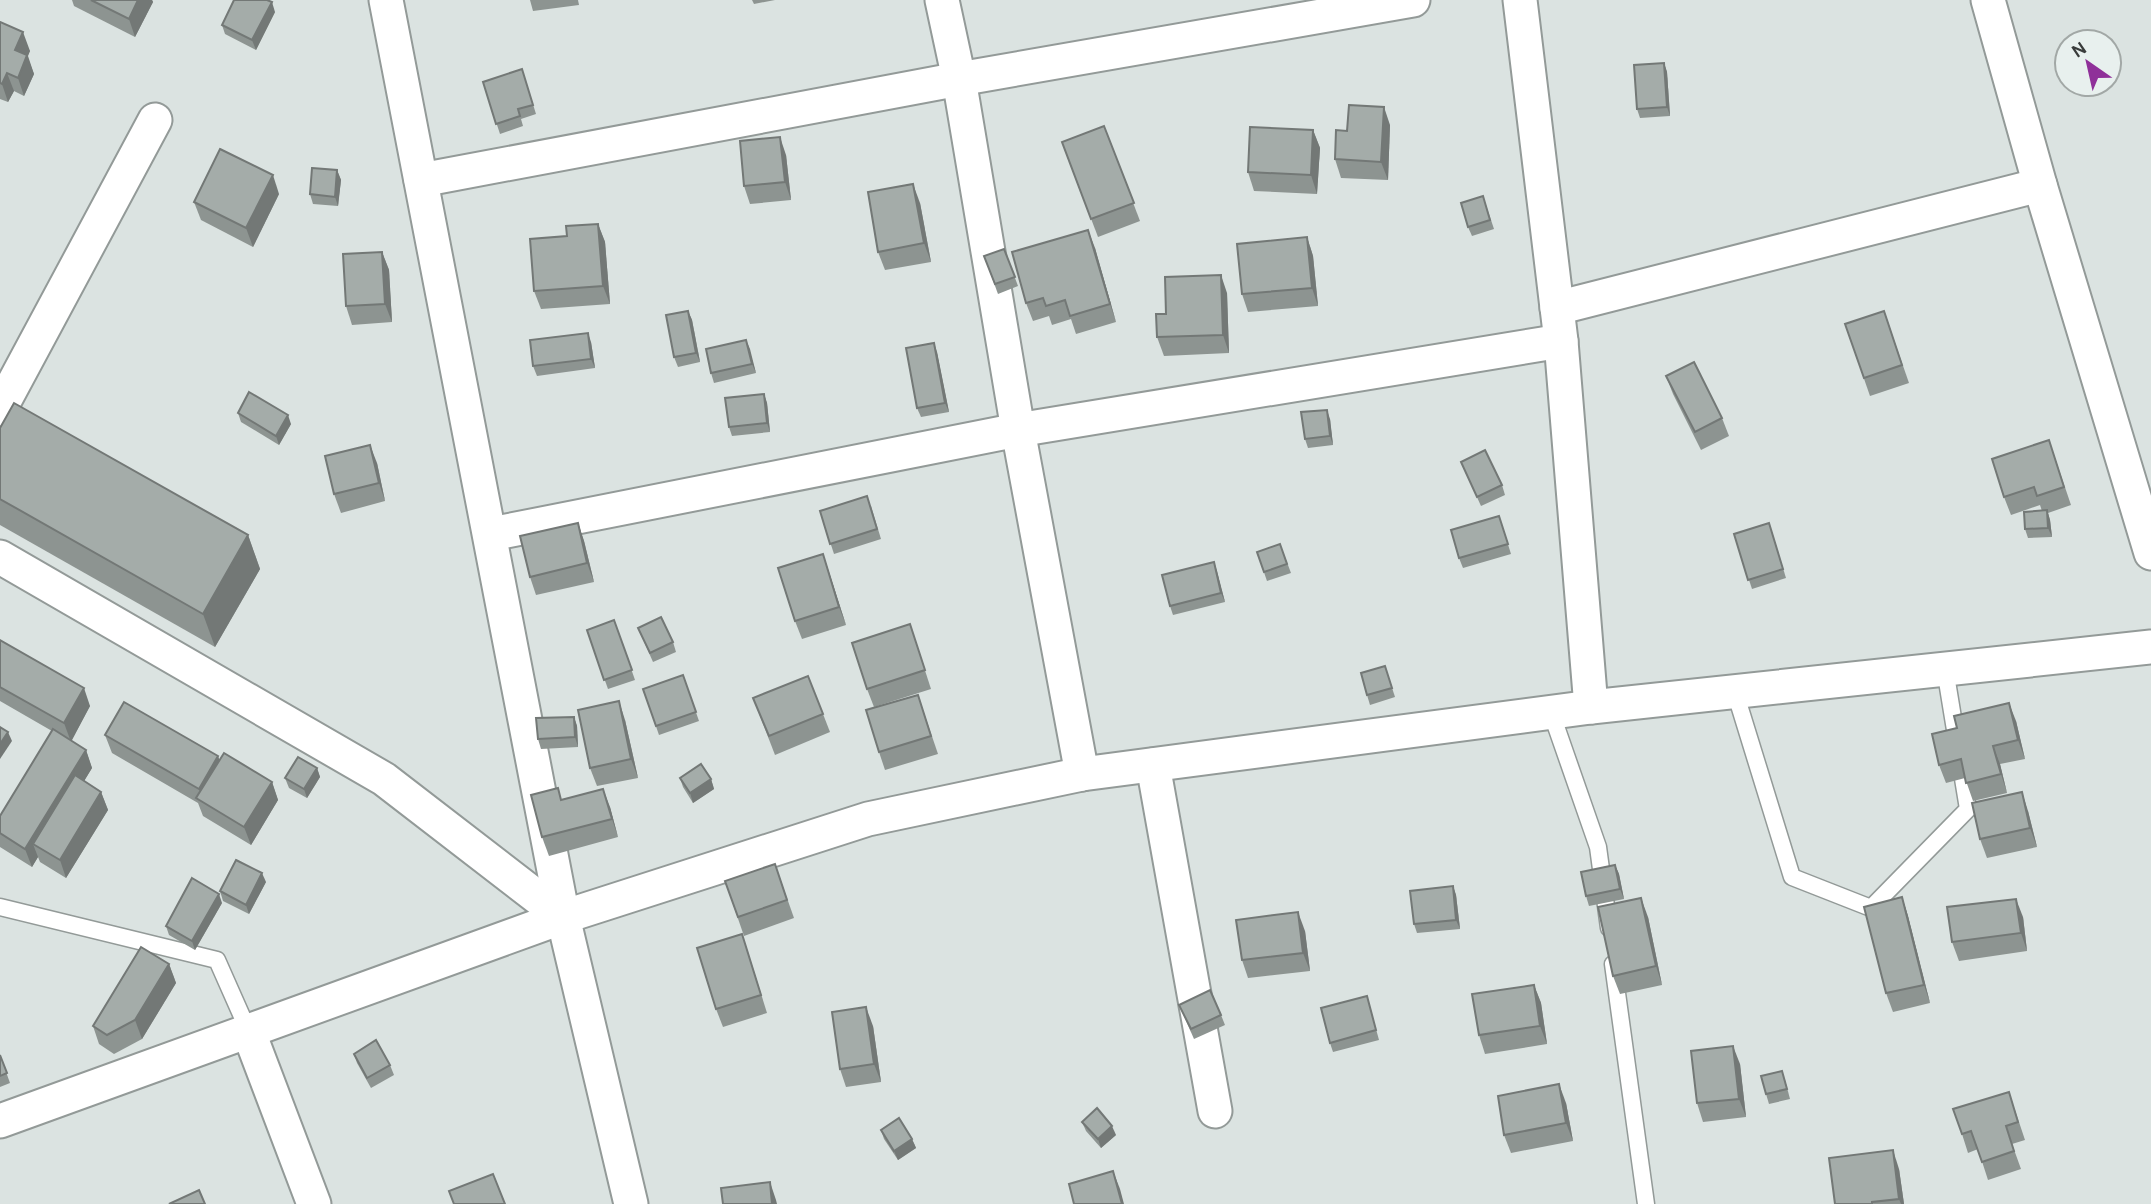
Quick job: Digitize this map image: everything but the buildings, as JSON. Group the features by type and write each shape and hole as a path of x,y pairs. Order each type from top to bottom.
{"street":[{"path":"386,0 563,917 631,1204"},
{"path":"942,0 959,79 1018,430 1082,774"},
{"path":"421,180 959,79 1413,0"},
{"path":"1520,0 1561,341 1591,707"},
{"path":"1988,0 2040,185 2151,553"},
{"path":"0,409 155,120"},
{"path":"1557,308 2040,185"},
{"path":"491,534 1018,430 1561,341"},
{"path":"0,557 384,779 563,917"},
{"path":"0,1121 563,917 868,819 1082,774 1591,707 2151,647"},
{"path":"1153,765 1215,1111"},
{"path":"248,1030 314,1204"}],"lane":[{"path":"1735,692 1792,877 1871,908 1968,809 1945,669"},
{"path":"1551,712 1598,847 1646,1204"},
{"path":"0,907 216,960 248,1030"}]}
